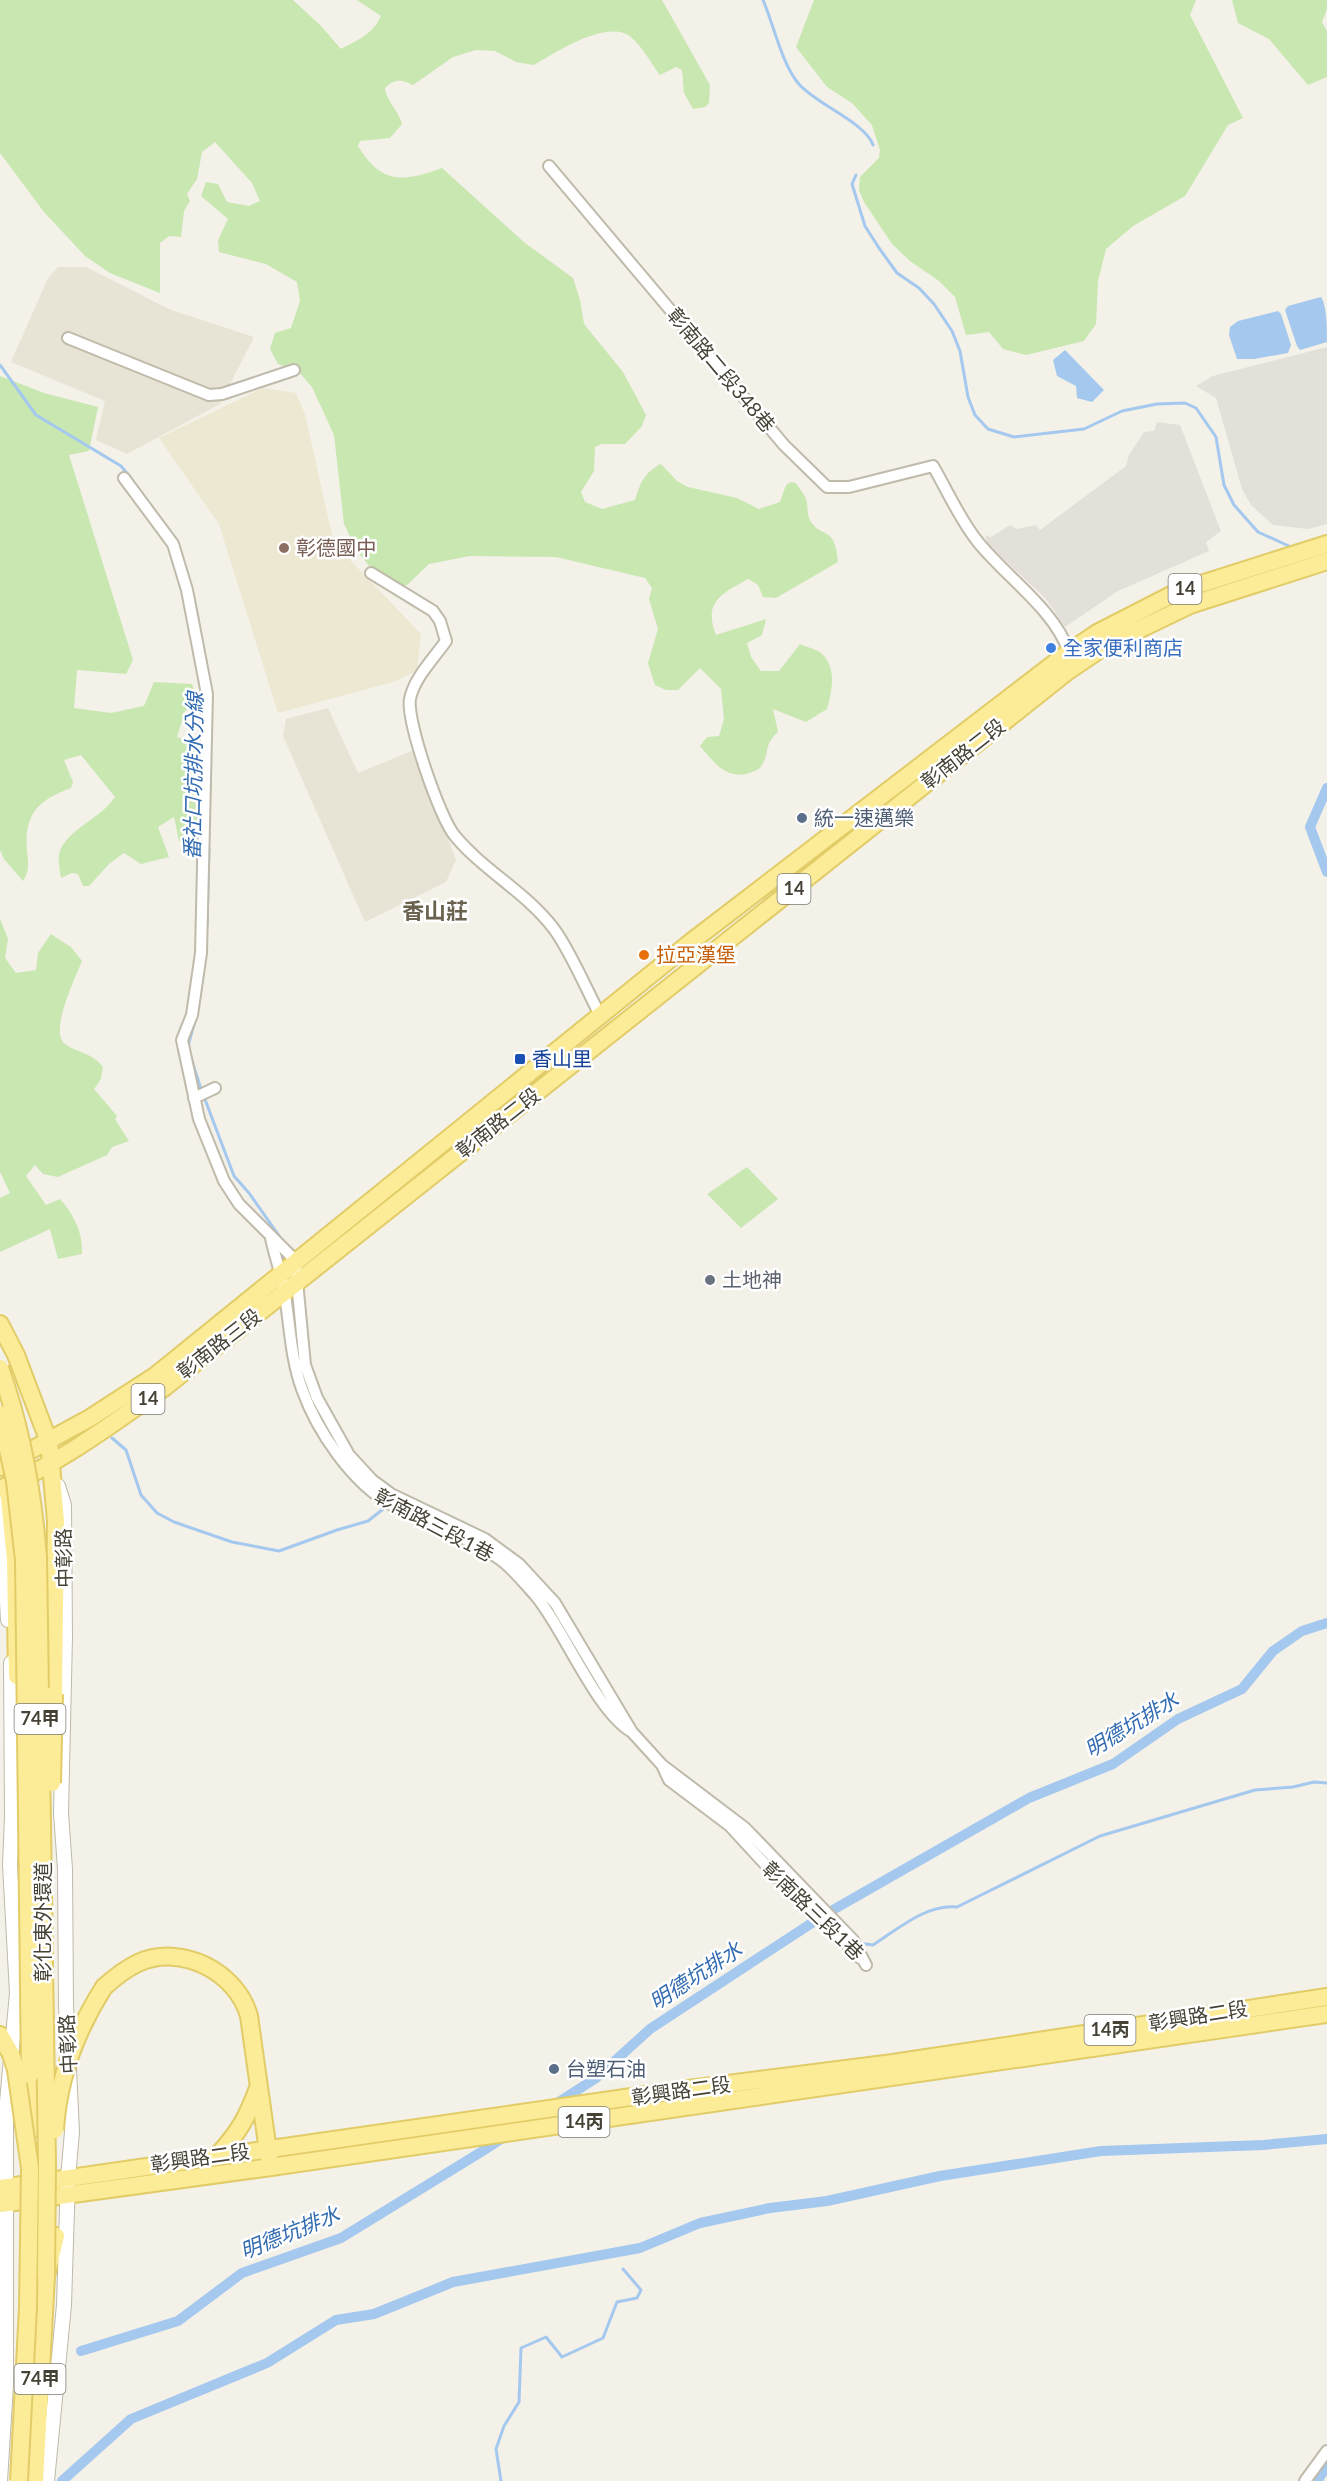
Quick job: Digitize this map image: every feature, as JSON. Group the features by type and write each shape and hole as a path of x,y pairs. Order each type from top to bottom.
{"main road":[{"name":"彰南路二段","path":"295,1260 602,1017 692,942 1069,652 1097,633 1190,605 1319,555"},
{"name":"彰南路二段","path":"298,1282 1068,671 1141,620"},
{"path":"1068,671 1069,652"},
{"path":"930,758 941,772"},
{"path":"602,1017 611,1034"},
{"name":"14","path":"279,1274 295,1260"},
{"name":"彰南路三段","path":"2,1460 49,1442 155,1376 279,1274"},
{"name":"14","path":"285,1293 298,1282"},
{"name":"彰南路三段","path":"4,1487 51,1464 90,1440 165,1387 285,1293"},
{"path":"0,1324 16,1355 49,1442 51,1464 56,1558 51,1831 36,1894"},
{"name":"彰化東外環道","path":"0,1368 22,1438 35,1518 38,1558 36,1894 28,2307 19,2481"},
{"name":"彰化東外環道","path":"0,1414 15,1481 24,1560 47,2163 46,2276 35,2481"},
{"path":"2,1460 15,1560 20,1825 36,1894"},
{"path":"46,2276 56,2236 56,2107 71,2047 85,2017 104,1987 139,1962 161,1958 183,1958 200,1963 217,1972 245,2001 270,2168"},
{"name":"彰興路二段","path":"3,2196 68,2186 217,2156 673,2091 893,2063 1327,1997"},
{"name":"彰興路二段","path":"68,2186 270,2168 1327,2014"},
{"path":"0,2036 16,2070 30,2168"},
{"path":"217,2156 248,2117 259,2084"}],"street":[{"name":"彰南路二段348巷","path":"549,166 784,445 827,487 849,487 933,465 976,540 1038,604 1064,636 1069,652"},
{"path":"68,338 208,395 222,394 294,370"},
{"path":"124,478 173,544 188,590 207,694 201,953 192,1015 182,1040 198,1119 224,1181 239,1204 295,1260"},
{"path":"371,573 433,611 440,621 446,641 415,685 410,700 418,744 432,788 453,834 485,867 532,904 555,930 602,1017"},
{"path":"194,1098 215,1088"},
{"name":"彰南路三段1巷","path":"271,1238 285,1293 295,1363 302,1390 341,1460 368,1489 391,1504 443,1527 503,1561 537,1597 620,1725 632,1732"},
{"name":"彰南路三段1巷","path":"295,1260 305,1365 317,1398 349,1455 372,1480 391,1494 502,1550 519,1564 555,1604 632,1732 662,1765 745,1828 833,1924"},
{"name":"中彰路","path":"47,2481 64,2305 72,2132 66,2004 65,1869 61,1813 65,1636 64,1505 51,1464"},
{"path":"0,2481 6,2385 3,2196 6,2113 17,1993 10,1865 12,1816 10,1654 2,1509 4,1487"},
{"path":"12,1816 61,1813"},
{"path":"10,1865 65,1869"},
{"path":"1305,2481 1327,2451"}],"shaded area":[{"path":"58,267 86,267 171,310 254,337 220,404 127,454 96,440 105,401 11,362 48,278"},
{"path":"1327,347 1327,524 1308,529 1273,525 1251,505 1242,489 1216,398 1196,386 1213,376"},
{"name":"彰德國中","path":"263,388 296,393 305,414 332,535 351,561 421,634 417,671 393,682 278,713 219,524 159,438"},
{"path":"1157,422 1180,425 1221,531 1206,542 1209,551 1118,591 1065,627 1046,599 987,543 985,535 991,537 1010,525 1017,529 1036,525 1040,530 1126,466 1129,455 1144,432 1154,431"},
{"path":"328,708 358,773 414,750 456,860 446,882 365,922 283,736 286,719"}],"green space":[{"path":"0,0 293,0 321,26 341,49 369,32 381,16 357,0 662,0 710,85 709,103 705,107 693,109 684,93 682,70 676,67 660,75 632,38 622,33 610,32 582,39 534,65 516,62 495,51 476,50 453,57 413,85 401,81 391,83 385,88 386,92 402,124 390,138 360,141 358,146 376,168 394,177 416,176 442,168 525,243 573,278 584,324 623,372 646,415 642,426 625,444 601,444 595,447 594,471 581,492 585,502 602,509 635,500 643,479 661,464 677,481 688,487 737,498 759,509 780,502 786,485 791,482 796,483 806,499 809,518 813,525 834,541 838,562 776,598 763,597 758,585 748,579 730,589 717,600 713,607 713,624 716,635 766,619 762,635 747,643 751,657 761,671 779,671 800,644 820,652 830,666 832,680 827,709 806,722 773,709 778,732 768,745 762,765 757,770 738,775 725,771 700,746 707,737 719,736 724,719 721,689 700,668 678,690 666,690 655,685 648,663 658,629 649,599 652,588 645,578 556,557 470,556 429,564 407,585 395,587 384,584 357,551 344,524 334,435 312,387 298,371 278,364 270,349 275,333 291,328 300,301 297,282 266,264 219,252 218,240 228,219 201,196 206,182 218,184 227,202 249,206 260,201 252,183 215,142 202,152 197,179 187,194 190,201 184,211 181,237 169,236 160,243 160,293 110,273 85,256 44,212 0,153"},
{"path":"814,0 1196,0 1190,15 1243,118 1228,125 1185,196 1133,226 1106,249 1098,281 1096,324 1084,341 1026,355 1003,349 989,332 966,335 955,297 939,281 910,261 892,244 864,202 859,190 860,177 879,158 880,150 872,125 852,103 827,87 796,47"},
{"path":"1232,0 1327,0 1327,9 1322,22 1327,31 1327,77 1308,85 1269,39 1238,23"},
{"path":"0,376 44,393 98,407 89,451 69,455 133,660 126,674 77,670 74,708 111,713 144,706 154,682 192,684 198,704 185,711 177,737 197,744 200,809 194,842 179,841 174,817 158,827 169,857 141,864 124,853 109,864 89,886 83,886 78,874 72,873 61,878 59,854 68,838 102,811 115,797 81,755 64,760 73,782 71,788 42,803 31,817 27,837 28,870 23,881 4,859 0,850"},
{"path":"0,919 8,939 5,958 16,973 36,970 38,953 51,934 71,947 82,961 62,1014 60,1035 67,1046 93,1058 103,1067 101,1079 94,1089 117,1116 115,1119 129,1141 112,1147 107,1155 58,1177 43,1174 35,1165 26,1176 46,1205 60,1199 77,1224 82,1254 58,1259 50,1229 0,1252 0,1198 10,1193 0,1172"},
{"path":"747,1167 778,1199 741,1228 707,1194"}],"water":[{"path":"1321,297 1326,312 1327,342 1300,350 1285,310 1288,306"},
{"path":"1278,311 1291,345 1288,353 1254,359 1237,359 1229,335 1230,327 1238,321"},
{"path":"1065,350 1104,390 1092,402 1077,398 1076,386 1057,376 1053,360"}],"waterway":[{"path":"763,0 787,65 798,83 860,129 873,145"},
{"path":"856,175 852,184 865,226 897,273 919,288 934,304 952,331 960,351 968,397 975,415 988,429 1014,437 1084,429 1122,411 1157,404 1185,403 1196,408 1216,437 1224,485 1234,505 1258,532 1291,547"},
{"name":"番社口坑排水分線","path":"0,365 36,415 121,466 130,477"},
{"name":"番社口坑排水分線","path":"191,586 198,618"},
{"path":"1327,788 1310,827 1327,872"},
{"name":"番社口坑排水分線","path":"207,925 209,848"},
{"name":"番社口坑排水分線","path":"197,1014 202,982"},
{"name":"番社口坑排水分線","path":"188,1046 194,1024"},
{"name":"番社口坑排水分線","path":"190,1055 234,1176 282,1240"},
{"name":"番社口坑排水分線","path":"292,1302 298,1342"},
{"path":"112,1438 126,1450 141,1495 157,1513 174,1522 232,1542 279,1551 368,1521 387,1506"},
{"name":"明德坑排水","path":"81,2351 178,2321 242,2273 341,2238 596,2078 650,2029 824,1915 1029,1798 1113,1764 1178,1719 1242,1689 1273,1651 1302,1631 1327,1623"},
{"path":"857,1943 873,1945 923,1913 934,1909 957,1907 1100,1836 1255,1790 1293,1787 1314,1782 1327,1783"},
{"path":"62,2481 131,2419 267,2363 336,2320 374,2314 453,2282 640,2248 700,2223 770,2208 827,2201 940,2176 1101,2151 1263,2145 1327,2139"},
{"path":"501,2481 496,2449 504,2426 519,2402 521,2348 546,2337 562,2357 603,2338 617,2302 637,2298 641,2290 623,2269"},
{"path":"1317,2481 1327,2466"}],"place":[{"name":"彰德國中","path":"284,548"},
{"name":"全家便利商店","path":"1051,648"},
{"name":"統一速邁樂","path":"802,818"},
{"name":"拉亞漢堡","path":"644,955"},
{"name":"香山里","path":"520,1059"},
{"name":"土地神","path":"710,1280"},
{"name":"台塑石油","path":"554,2069"}],"district":[{"name":"香山莊","path":"435,911"}]}
